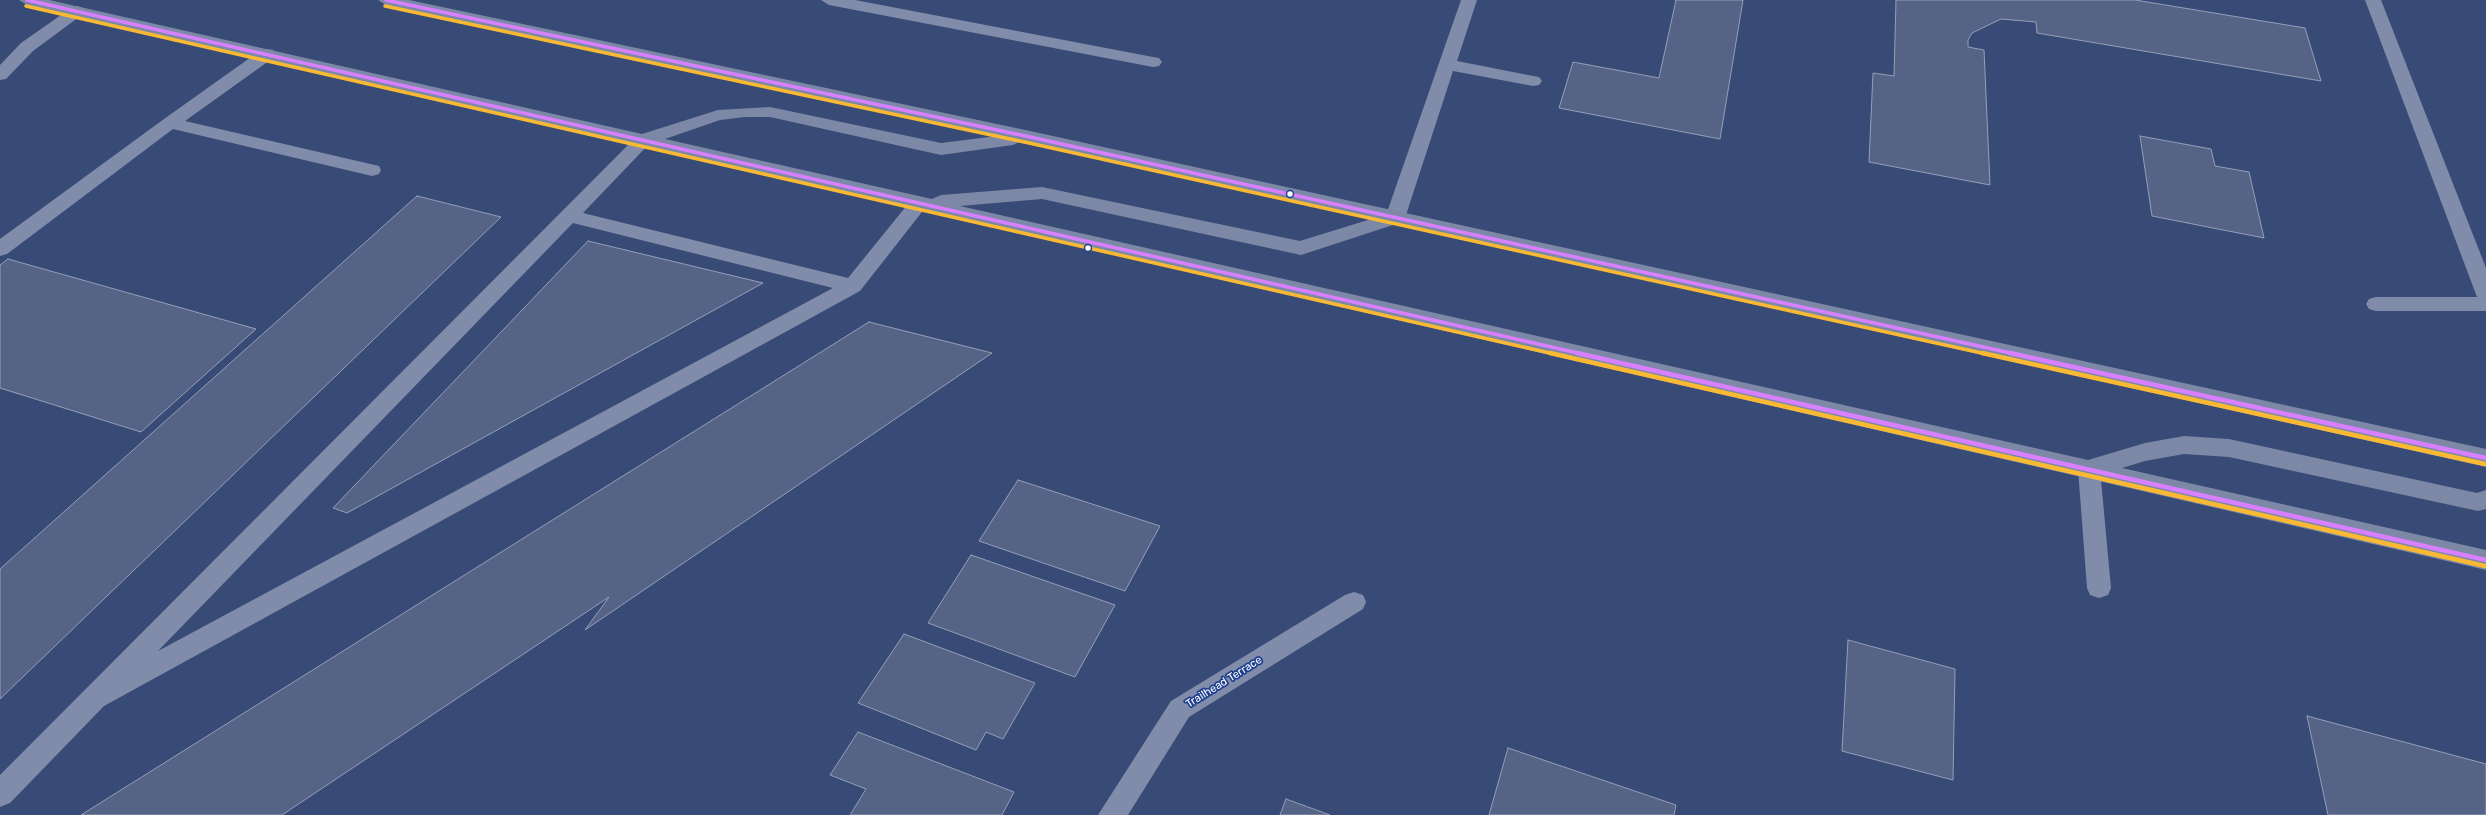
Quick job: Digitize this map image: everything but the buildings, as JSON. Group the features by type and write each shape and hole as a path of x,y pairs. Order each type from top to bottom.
{"main road":[{"path":"27,0 2486,560"},
{"path":"386,0 1030,137 2486,458"},
{"path":"644,140 718,115 745,112 770,112 941,149 1030,137"},
{"path":"919,203 1042,193 1301,248 1395,218"},
{"path":"2089,469 2145,452 2184,445 2229,448 2478,502 2486,499"}],"street":[{"path":"829,0 1153,62"},
{"path":"1395,218 1469,0"},
{"path":"2373,0 2486,294"},
{"path":"0,75 28,47 77,11"},
{"path":"0,249 170,123 267,54"},
{"path":"1448,65 1533,81"},
{"path":"170,123 372,170"},
{"path":"0,794 644,140"},
{"path":"96,696 853,286 919,203"},
{"path":"569,216 853,286"},
{"path":"2376,304 2486,304"},
{"path":"2089,469 2099,588"},
{"name":"Trailhead Terrace","path":"1112,815 1180,709 1354,602"}],"transit line":[{"path":"27,0 2486,560"},
{"path":"386,0 1030,137 2486,458"},
{"path":"26,6 2485,566"},
{"path":"385,6 1029,143 2485,464"}]}
